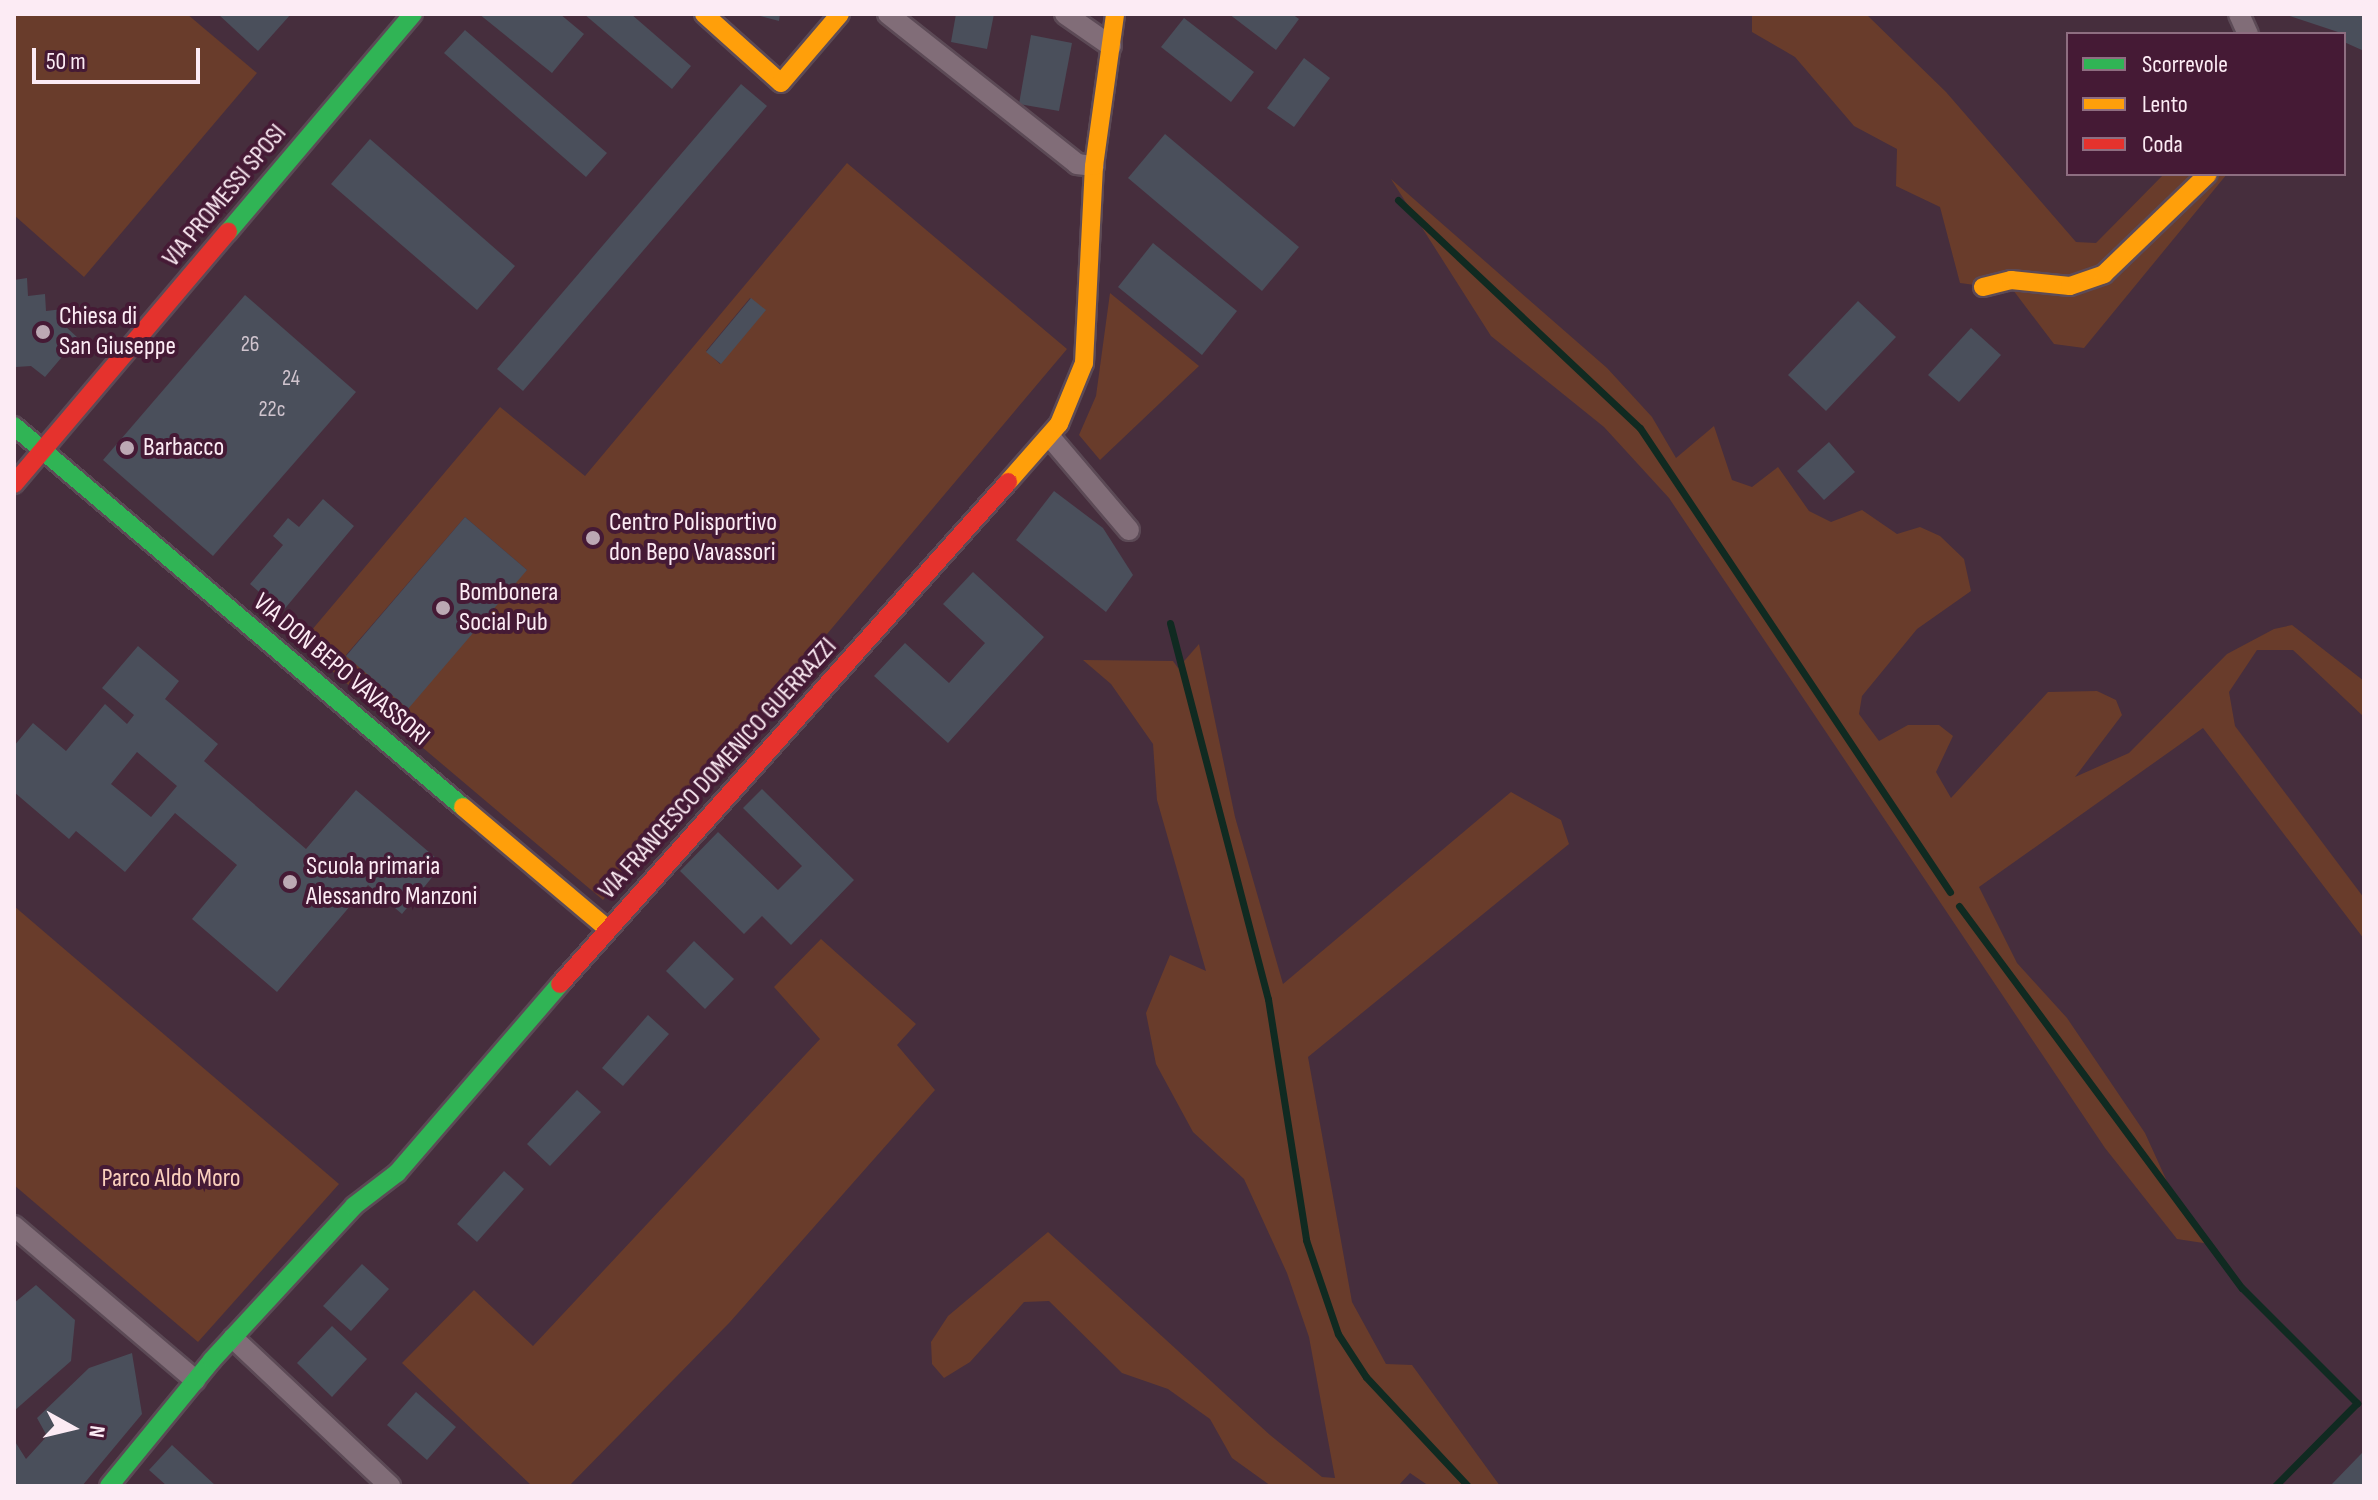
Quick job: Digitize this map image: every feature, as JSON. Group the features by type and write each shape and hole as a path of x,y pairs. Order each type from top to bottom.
{"street":[{"name":"VIA PROMESSI SPOSI","path":"14,484 413,14"},
{"path":"704,14 780,83 840,14"},
{"path":"888,14 1077,164 1094,166"},
{"path":"1065,14 1111,46"},
{"name":"VIA FRANCESCO DOMENICO GUERRAZZI","path":"109,1486 195,1380 354,1206 397,1173 608,929 1050,437 1084,363 1094,166 1115,14"},
{"path":"1983,287 2011,280 2070,286 2104,274 2206,176"},
{"name":"VIA DON BEPO VAVASSORI","path":"14,426 608,929"},
{"path":"1050,437 1129,530"},
{"path":"14,1226 195,1380"},
{"path":"233,1338 390,1486"}],"green space":[{"path":"14,14 187,14 257,73 84,277 14,215"},
{"path":"1752,14 1866,14 1946,92 2076,242 2096,243 2162,176 2225,176 2084,348 2054,344 2013,290 1960,283 1940,207 1896,186 1897,149 1854,126 1795,57 1752,32"},
{"path":"847,163 1067,349 603,900 300,644 500,407 585,476","holes":["750,298 765,310 720,364 706,351","465,517 527,570 346,656 346,655"]},
{"path":"1391,179 1607,368 1652,417 1676,458 1714,426 1732,480 1752,487 1778,467 1809,511 1831,522 1862,510 1897,534 1920,527 1940,536 1964,559 1971,591 1917,629 1862,696 1859,714 1879,741 1908,725 1939,725 1953,736 1936,772 1951,798 2048,692 2097,691 2116,700 2122,715 2075,777 2129,753 2227,654 2274,629 2292,625 2364,681 2364,717 2293,650 2257,650 2229,692 2235,726 2364,898 2364,939 2203,728 1979,887 2017,963 2067,1018 2145,1133 2175,1199 2210,1244 2177,1239 2105,1148 1669,498 1604,427 1491,336"},
{"path":"1110,293 1199,366 1100,460 1079,435 1096,396"},
{"path":"1199,644 1235,817 1283,984 1511,792 1561,820 1569,844 1308,1057 1352,1302 1386,1364 1412,1365 1500,1486 1429,1486 1410,1473 1398,1486 1271,1486 1232,1458 1210,1419 1168,1389 1122,1373 1049,1301 1024,1302 970,1362 944,1378 932,1364 931,1342 948,1316 1048,1232 1270,1435 1322,1477 1335,1478 1309,1337 1287,1273 1244,1179 1193,1132 1156,1064 1146,1013 1170,955 1206,971 1157,800 1153,744 1111,684 1083,660 1173,661 1178,668"},
{"name":"Parco Aldo Moro","path":"14,906 339,1184 198,1342 14,1185"},
{"path":"821,939 916,1024 897,1045 935,1090 730,1322 569,1486 532,1486 402,1363 474,1290 533,1346 820,1039 774,987"}],"building":[{"path":"218,14 291,14 258,51"},
{"path":"479,14 560,14 584,34 552,73"},
{"path":"584,14 631,14 691,66 672,89"},
{"path":"753,14 780,14 779,21"},
{"path":"956,14 994,14 987,49 951,42"},
{"path":"1229,14 1292,14 1299,19 1276,50"},
{"path":"2284,14 2364,14 2364,51 2346,43 2346,32"},
{"path":"1184,18 1254,72 1231,102 1161,47"},
{"path":"465,30 607,153 586,177 444,53"},
{"path":"1031,35 1072,43 1059,111 1019,104"},
{"path":"1304,58 1330,78 1294,127 1267,108"},
{"path":"741,84 767,106 523,391 497,369"},
{"path":"1165,134 1299,247 1262,291 1128,178"},
{"path":"370,139 515,266 477,310 331,184"},
{"path":"1153,243 1237,311 1202,355 1118,287"},
{"name":"Chiesa di San Giuseppe","path":"27,278 28,296 45,294 46,311 63,309 65,326 78,338 45,377 31,366 16,367 14,280"},
{"path":"245,295 356,392 213,556 103,460"},
{"path":"751,298 766,310 721,364 706,352"},
{"path":"1858,301 1896,337 1826,411 1788,375"},
{"path":"1971,328 2001,355 1959,402 1928,375"},
{"path":"1829,442 1855,472 1824,500 1797,471"},
{"path":"1054,491 1103,528 1133,575 1106,612 1016,540"},
{"path":"323,499 354,526 282,612 250,584 283,545 273,536 288,518 299,527"},
{"path":"465,517 527,570 408,709 346,656"},
{"path":"973,572 1044,637 948,743 874,676 905,643 949,683 985,643 943,604"},
{"path":"138,646 179,681 165,699 218,744 204,761 306,849 356,790 443,864 402,914 368,885 277,992 192,919 237,865 175,813 125,872 76,831 69,839 14,792 14,746 33,723 66,751 105,704 127,724 134,715 102,688","holes":["137,752 177,786 151,817 111,784"]},
{"path":"762,789 854,880 791,945 762,916 744,934 680,871 718,832 778,890 802,866 743,808"},
{"path":"694,941 734,979 705,1009 666,971"},
{"path":"648,1015 669,1034 623,1086 602,1068"},
{"path":"577,1090 601,1112 550,1166 527,1144"},
{"path":"504,1171 524,1189 477,1242 457,1224"},
{"path":"362,1264 389,1289 351,1331 323,1306"},
{"path":"36,1285 75,1320 71,1361 14,1411 14,1303"},
{"path":"332,1326 367,1359 332,1397 297,1363"},
{"path":"132,1353 142,1414 82,1486 14,1486 14,1440 26,1459 47,1436 37,1418 89,1368"},
{"path":"416,1392 456,1427 427,1460 387,1425"},
{"path":"172,1445 216,1486 167,1486 149,1470"},
{"path":"2362,1453 2364,1486 2330,1486"}],"waterway":[{"path":"1398,200 1640,428 1950,892"},
{"path":"1170,623 1268,999 1306,1240 1338,1334 1366,1377 1468,1486"},
{"path":"1959,906 2242,1288 2357,1403 2275,1486"}],"traffic: fast":[{"path":"228,232 413,14"},
{"path":"14,426 463,807"},
{"path":"109,1486 212,1360 354,1206 397,1173 560,984"}],"traffic: slow":[{"path":"704,14 781,83 840,14"},
{"path":"1008,482 1059,424 1084,363 1094,166 1115,14"},
{"path":"1983,287 2011,280 2070,286 2104,274 2206,176"},
{"path":"463,807 608,929"}],"traffic: jam":[{"path":"14,484 228,232"},
{"path":"560,984 1008,482"}],"place":[{"name":"Chiesa di San Giuseppe","path":"43,332"},
{"name":"Barbacco","path":"127,448"},
{"name":"Centro Polisportivo don Bepo Vavassori","path":"593,538"},
{"name":"Bombonera Social Pub","path":"443,608"},
{"name":"Scuola primaria Alessandro Manzoni","path":"290,882"}]}
